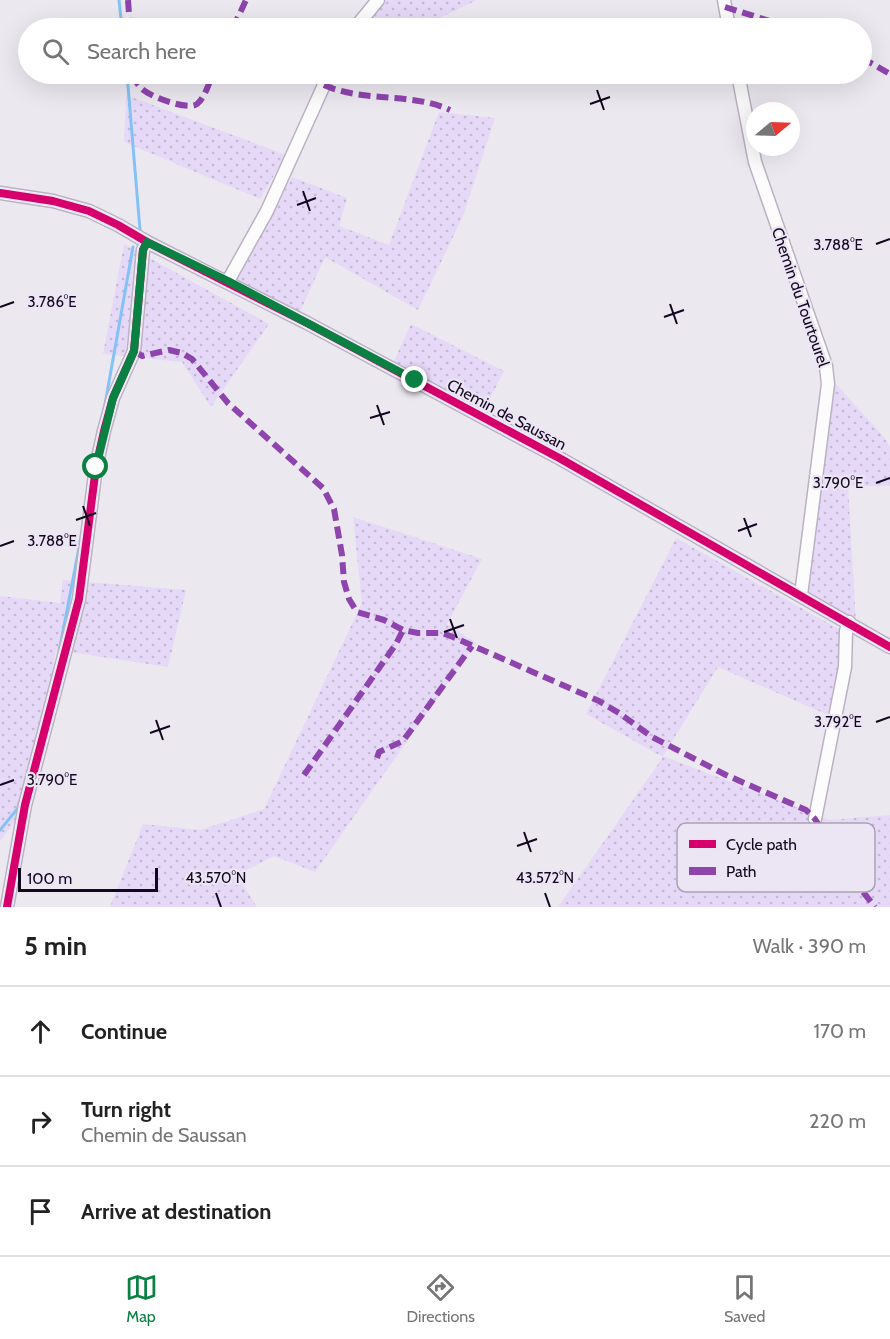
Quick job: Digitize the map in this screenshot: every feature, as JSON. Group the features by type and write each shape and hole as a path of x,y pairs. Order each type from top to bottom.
{"street":[{"path":"363,18 378,0"},
{"path":"724,0 727,18"},
{"path":"228,281 267,211 324,84"},
{"name":"Chemin du Tourtourel","path":"740,84 755,162 826,366 828,384 801,595"},
{"name":"Chemin de Saussan","path":"0,193 54,201 89,211 228,281 561,459 890,647"},
{"path":"7,907 24,805 79,599 96,467 102,440 113,398 134,351 143,250 147,242"},
{"path":"815,819 845,667 846,631 849,622"}],"shaded area":[{"path":"387,0 477,0 439,18 371,18"},
{"path":"126,95 286,155 260,199 124,142"},
{"path":"439,112 495,118 463,216 418,310 325,257 298,316 234,282 292,177 347,198 339,226 389,245"},
{"path":"124,244 269,324 211,407 182,362 103,354"},
{"path":"411,324 504,371 484,410 393,363"},
{"path":"834,382 884,437 890,447 890,486 848,486 856,623 807,592"},
{"path":"353,517 482,559 447,624 476,643 315,872 274,856 237,875 257,907 110,907 143,824 200,830 264,809 362,603"},
{"path":"676,538 853,637 842,721 718,667 663,756 830,820 890,815 890,907 558,907 663,757 586,714"},
{"path":"63,580 186,590 168,667 56,650 44,720 18,818 0,841 0,596 60,603"}],"waterway":[{"path":"119,0 121,18"},
{"path":"128,84 140,230"},
{"path":"104,410 133,247"},
{"path":"59,652 82,532"},
{"path":"0,830 18,808 19,803"}],"marked path":[{"path":"128,0 129,18"},
{"path":"238,18 246,0"},
{"path":"725,7 760,18"},
{"path":"872,64 890,74"},
{"path":"138,84 144,91 168,102 185,106 197,104 209,84"},
{"path":"324,85 339,91 419,101 450,110"},
{"path":"134,351 142,356 169,350 182,353 192,359 228,403 323,488 334,509 344,582 349,599 357,612 384,620 403,630 418,633 442,633 453,637 599,701 652,737 726,775 806,810 818,823"},
{"path":"304,775 396,644 403,630"},
{"path":"377,758 379,752 403,741 472,646"},
{"path":"863,892 875,907"}],"cycle path":[{"path":"0,193 53,201 89,211 118,225 561,459 890,647"},
{"path":"7,907 25,805 79,599 96,467 104,431 113,398 134,351 143,250 147,242"}],"route":[{"path":"96,467 113,398 134,351 143,250 147,242 228,281 415,380"}]}
